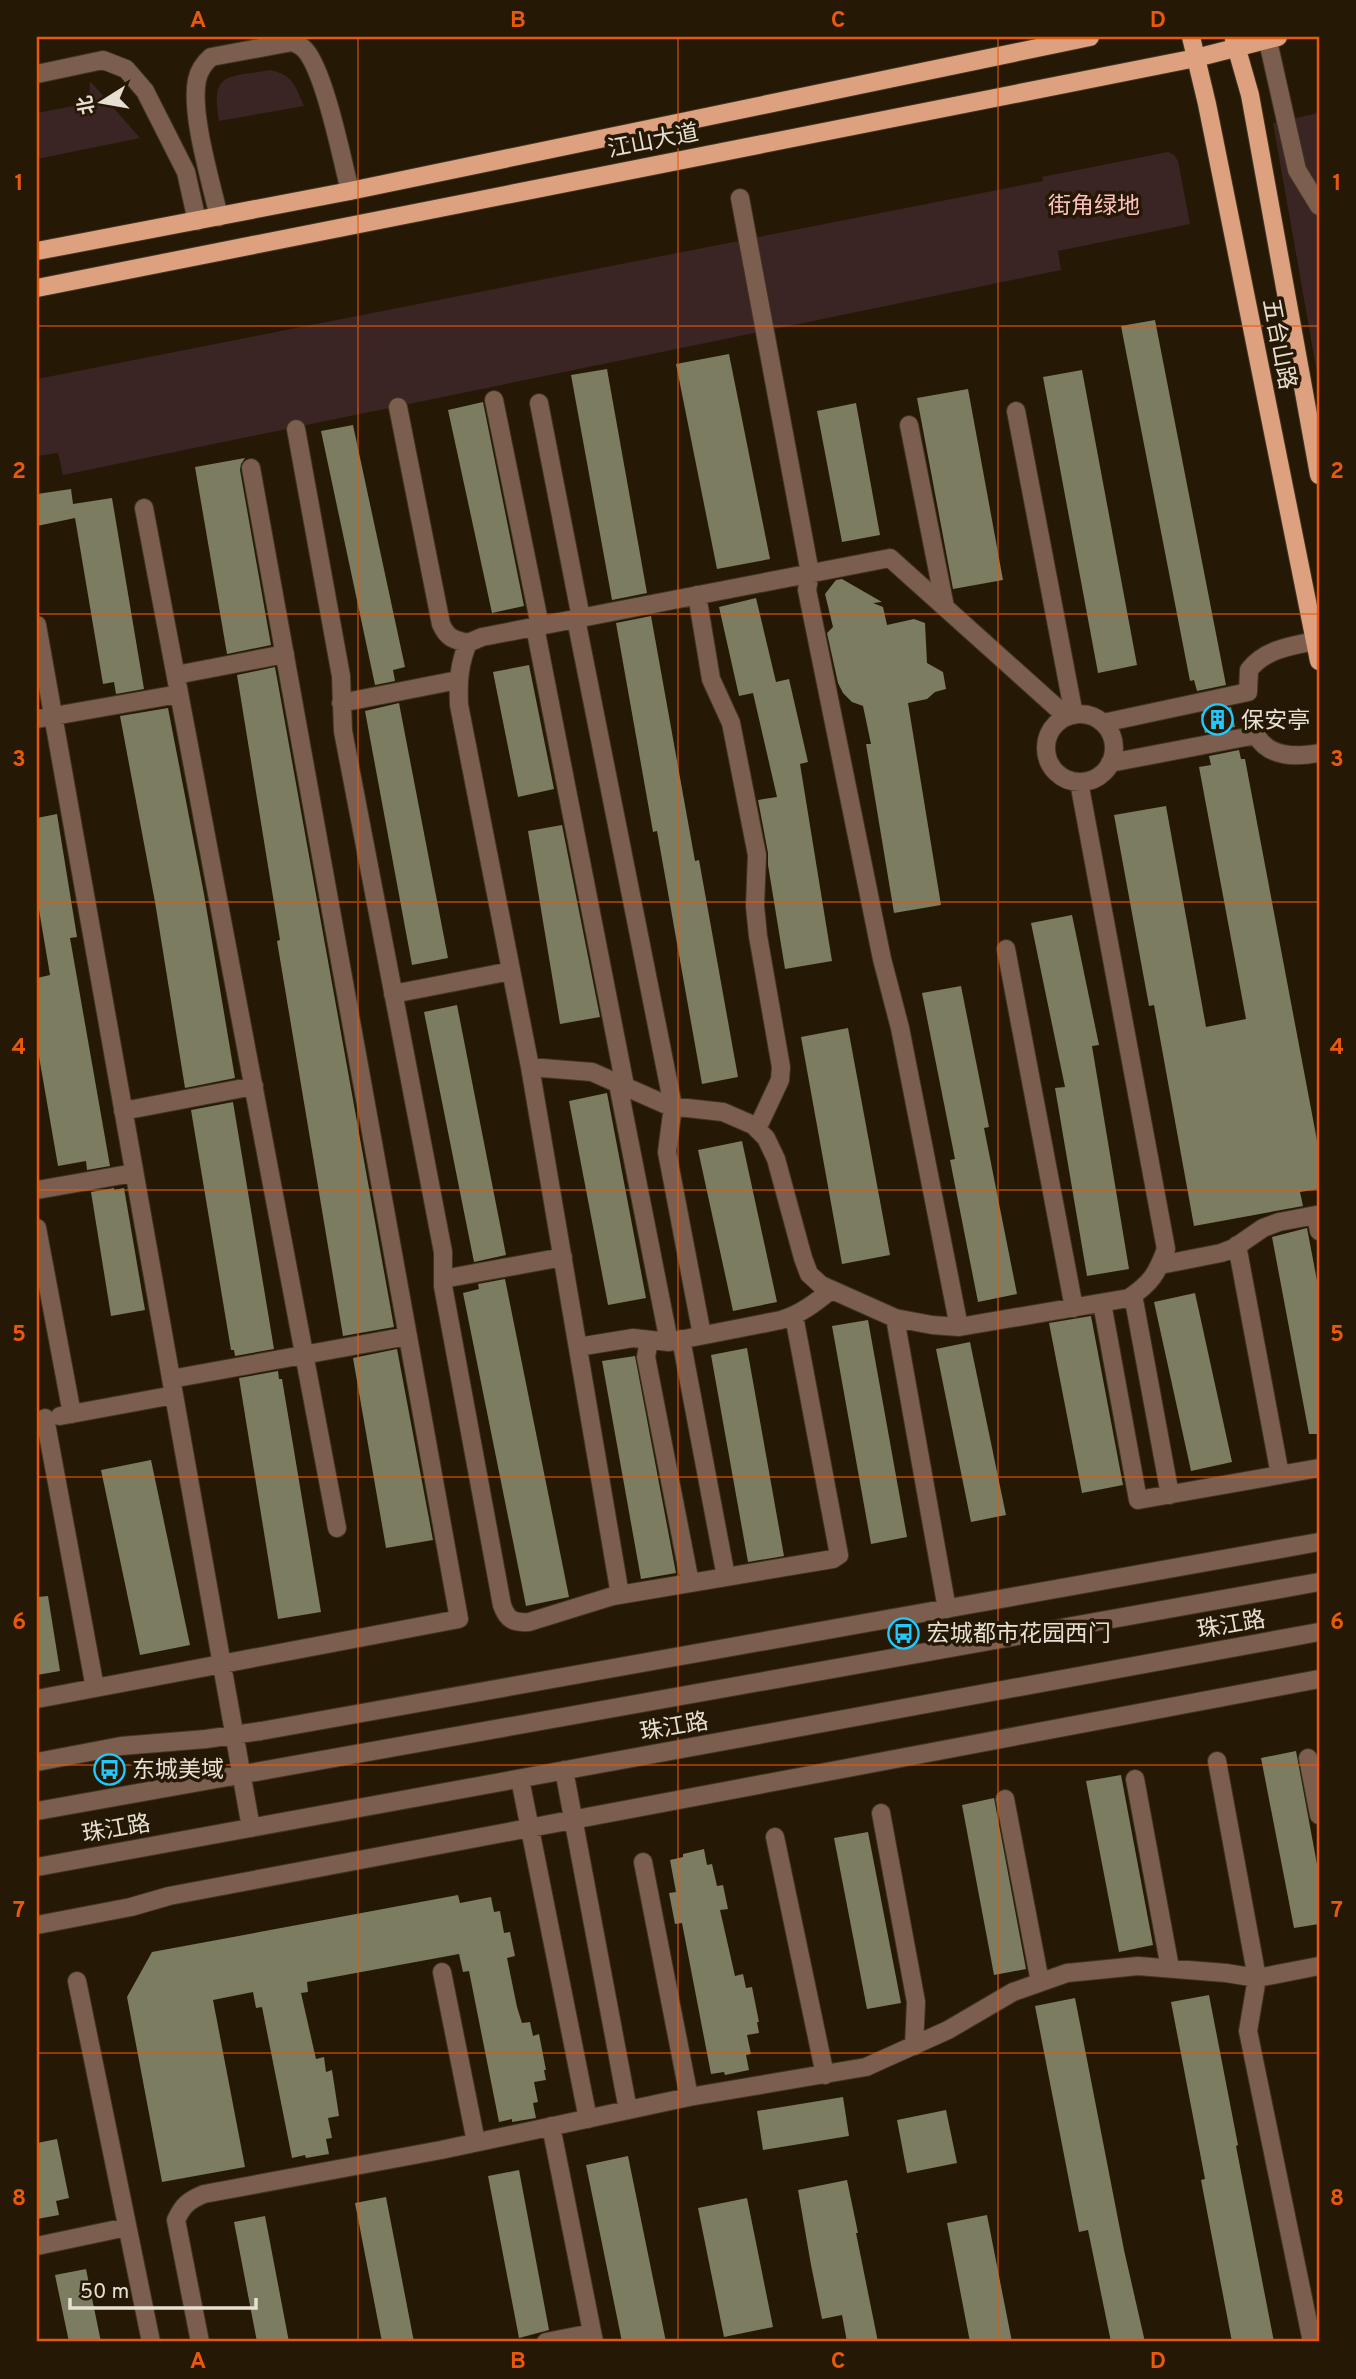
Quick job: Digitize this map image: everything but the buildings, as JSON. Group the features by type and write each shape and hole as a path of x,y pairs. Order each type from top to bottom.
{"main road":[{"name":"江山大道","path":"37,251 349,191 1090,37"},
{"name":"五台山路","path":"1191,37 1319,661"},
{"name":"江山大道","path":"37,288 1196,58 1235,43 1271,37"},
{"name":"五台山路","path":"1235,43 1250,95 1319,475"}],"street":[{"path":"1271,37 1297,170 1319,206"},
{"path":"219,217 195,106 197,81 202,65 211,57 292,42 300,45 307,52 319,80 349,191"},
{"path":"37,74 103,60 126,69 145,91 186,172 197,221"},
{"path":"740,198 810,573 807,590 882,959 900,1028 959,1327"},
{"path":"494,400 621,1085 726,1577"},
{"path":"539,403 673,1106 667,1152 702,1335"},
{"path":"398,407 441,624 444,632 452,639 468,643 482,637 890,558 1071,716"},
{"path":"1016,411 1071,716"},
{"path":"909,425 945,607"},
{"path":"296,429 341,676 343,731 443,1252 443,1279 505,1614 510,1620 518,1623 529,1622 620,1595 833,1559 839,1555 794,1316"},
{"path":"37,1699 459,1619 251,468"},
{"path":"144,508 337,1528"},
{"path":"697,595 711,678 731,723 757,855 755,906 758,936 781,1067 780,1080 757,1129"},
{"path":"37,625 45,718 123,1111 251,1828"},
{"path":"1102,723 1248,692 1247,678 1255,662 1282,648 1315,641"},
{"path":"468,643 461,660 458,680 459,705 530,1068 620,1595"},
{"path":"176,675 285,654"},
{"path":"341,703 458,680"},
{"path":"45,718 179,694"},
{"path":"1089,715 1102,723 1112,737 1114,748 1110,763 1100,776 1079,782 1058,773 1047,754 1047,742 1058,723 1071,716 1089,715"},
{"path":"1110,763 1256,735 1260,742 1276,753 1297,756 1319,754"},
{"path":"530,1068 592,1072 673,1106 723,1112 753,1125 766,1138 776,1159 809,1274 821,1285 895,1318 959,1327 1129,1298 1147,1285 1160,1265 1166,1249 1079,782"},
{"path":"1006,949 1074,1308"},
{"path":"393,993 511,971"},
{"path":"123,1111 254,1086"},
{"path":"37,1190 134,1173"},
{"path":"1160,1265 1221,1253 1263,1228 1279,1222 1316,1215 1319,1231"},
{"path":"37,1228 72,1414"},
{"path":"1237,1245 1280,1475"},
{"path":"443,1279 563,1257"},
{"path":"578,1347 634,1338 675,1341 794,1316 812,1306 831,1290"},
{"path":"1133,1295 1170,1495"},
{"path":"1102,1303 1138,1500 1319,1468"},
{"path":"895,1318 947,1609"},
{"path":"95,1688 41,1419 72,1414 304,1354 408,1336"},
{"path":"649,1340 646,1357 690,1583"},
{"path":"37,1762 121,1746 234,1735 1319,1542"},
{"name":"珠江路","path":"37,1811 1319,1582"},
{"name":"珠江路","path":"37,1867 1319,1632"},
{"path":"37,1925 131,1907 169,1896 1319,1679"},
{"path":"1308,1758 1319,1815"},
{"path":"1217,1761 1257,1978 1248,2031 1312,2342"},
{"path":"564,1770 628,2110"},
{"path":"520,1779 588,2119"},
{"path":"1135,1779 1170,1968"},
{"path":"1005,1799 1040,1982"},
{"path":"881,1813 916,2002 914,2046"},
{"path":"775,1837 825,2075"},
{"path":"643,1862 689,2097"},
{"path":"200,2342 176,2220 183,2206 204,2194 476,2142 689,2097 866,2067 948,2030 1013,1992 1067,1973 1138,1966 1257,1978 1319,1966"},
{"path":"442,1972 476,2142"},
{"path":"77,1981 151,2342"},
{"path":"546,2342 593,2338 551,2126"},
{"path":"37,2246 127,2227"}],"green space":[{"path":"270,70 289,78 304,106 219,121 217,93 226,79"},
{"path":"90,81 140,138 37,159 37,113 89,103"},
{"path":"1319,113 1319,384 1273,123"},
{"name":"街角绿地","path":"1168,152 1178,161 1190,224 1058,251 1061,270 63,475 58,453 37,456 37,379 1043,181 1042,177"}],"place":[{"name":"保安亭","path":"1218,720"},
{"name":"宏城都市花园西门","path":"904,1633"},
{"name":"东城美域","path":"109,1769"}]}
